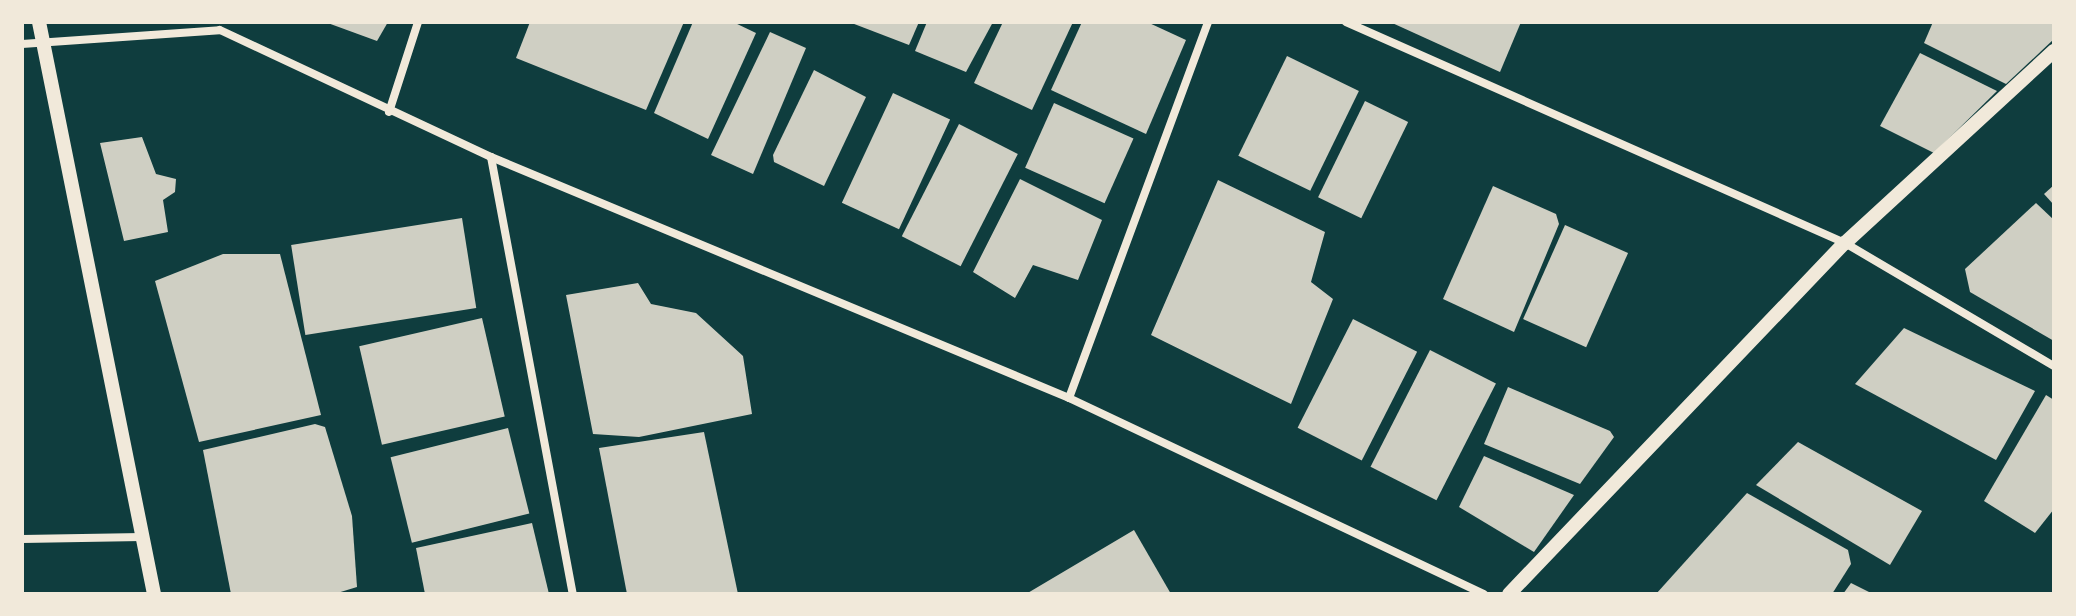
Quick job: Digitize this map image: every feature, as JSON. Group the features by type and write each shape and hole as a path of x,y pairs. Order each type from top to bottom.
{"street":[{"path":"39,22 154,594"},
{"path":"389,112 418,22"},
{"path":"1069,398 1208,22"},
{"path":"1346,22 1845,243 2054,366"},
{"path":"22,44 220,30 389,112 491,157 1069,398 1484,594"},
{"path":"1509,594 1845,243 2054,51"},
{"path":"491,157 573,594"},
{"path":"22,539 142,537"}],"building":[{"path":"325,22 388,22 377,41"},
{"path":"530,22 684,22 646,110 516,58"},
{"path":"693,22 733,22 756,33 708,139 654,113"},
{"path":"849,22 919,22 909,45"},
{"path":"927,22 993,22 966,72 915,51"},
{"path":"1003,22 1073,22 1032,110 974,83"},
{"path":"1082,22 1147,22 1186,40 1146,134 1051,90"},
{"path":"1390,22 1521,22 1500,72"},
{"path":"1933,22 2054,22 2054,39 2006,84 1924,43"},
{"path":"770,32 806,48 753,174 711,155"},
{"path":"1920,53 1997,91 1934,153 1880,126"},
{"path":"1287,56 1359,91 1310,191 1238,156"},
{"path":"814,70 866,97 824,186 774,162 773,155"},
{"path":"893,93 950,120 899,229 842,203"},
{"path":"1365,101 1408,122 1361,218 1318,197"},
{"path":"1054,103 1133,138 1105,203 1025,168"},
{"path":"959,124 1018,154 961,266 902,236"},
{"path":"142,137 156,174 176,179 175,192 163,200 168,232 124,241 100,143"},
{"path":"1020,179 1102,220 1078,280 1033,265 1015,298 973,272"},
{"path":"1218,180 1325,232 1311,282 1333,299 1291,404 1151,335"},
{"path":"2054,185 2054,205 2044,194"},
{"path":"1493,186 1556,214 1559,224 1514,332 1443,299"},
{"path":"2036,203 2054,220 2054,341 1970,292 1965,269"},
{"path":"462,218 476,308 305,335 291,245"},
{"path":"1565,225 1628,253 1586,347 1523,319"},
{"path":"223,254 280,254 321,415 199,442 155,281"},
{"path":"638,283 651,304 696,313 743,356 752,414 639,437 593,434 566,295"},
{"path":"482,318 505,416 382,445 359,346"},
{"path":"1353,319 1417,352 1362,460 1298,428"},
{"path":"1904,328 2035,391 1996,460 1855,384"},
{"path":"1430,350 1496,384 1436,500 1371,467"},
{"path":"1508,387 1610,431 1614,437 1580,484 1484,444"},
{"path":"2046,395 2054,400 2054,509 2035,533 1984,501"},
{"path":"315,424 325,427 352,516 357,587 334,594 231,594 203,450"},
{"path":"508,428 529,513 412,543 391,457"},
{"path":"704,432 738,594 627,594 599,448"},
{"path":"1798,442 1922,511 1890,565 1756,485"},
{"path":"1484,456 1574,495 1534,552 1459,507"},
{"path":"1747,493 1848,550 1851,564 1832,594 1656,594"},
{"path":"532,523 549,594 425,594 416,548"},
{"path":"1134,530 1171,594 1026,594"},
{"path":"1851,583 1873,594 1843,594"}]}
